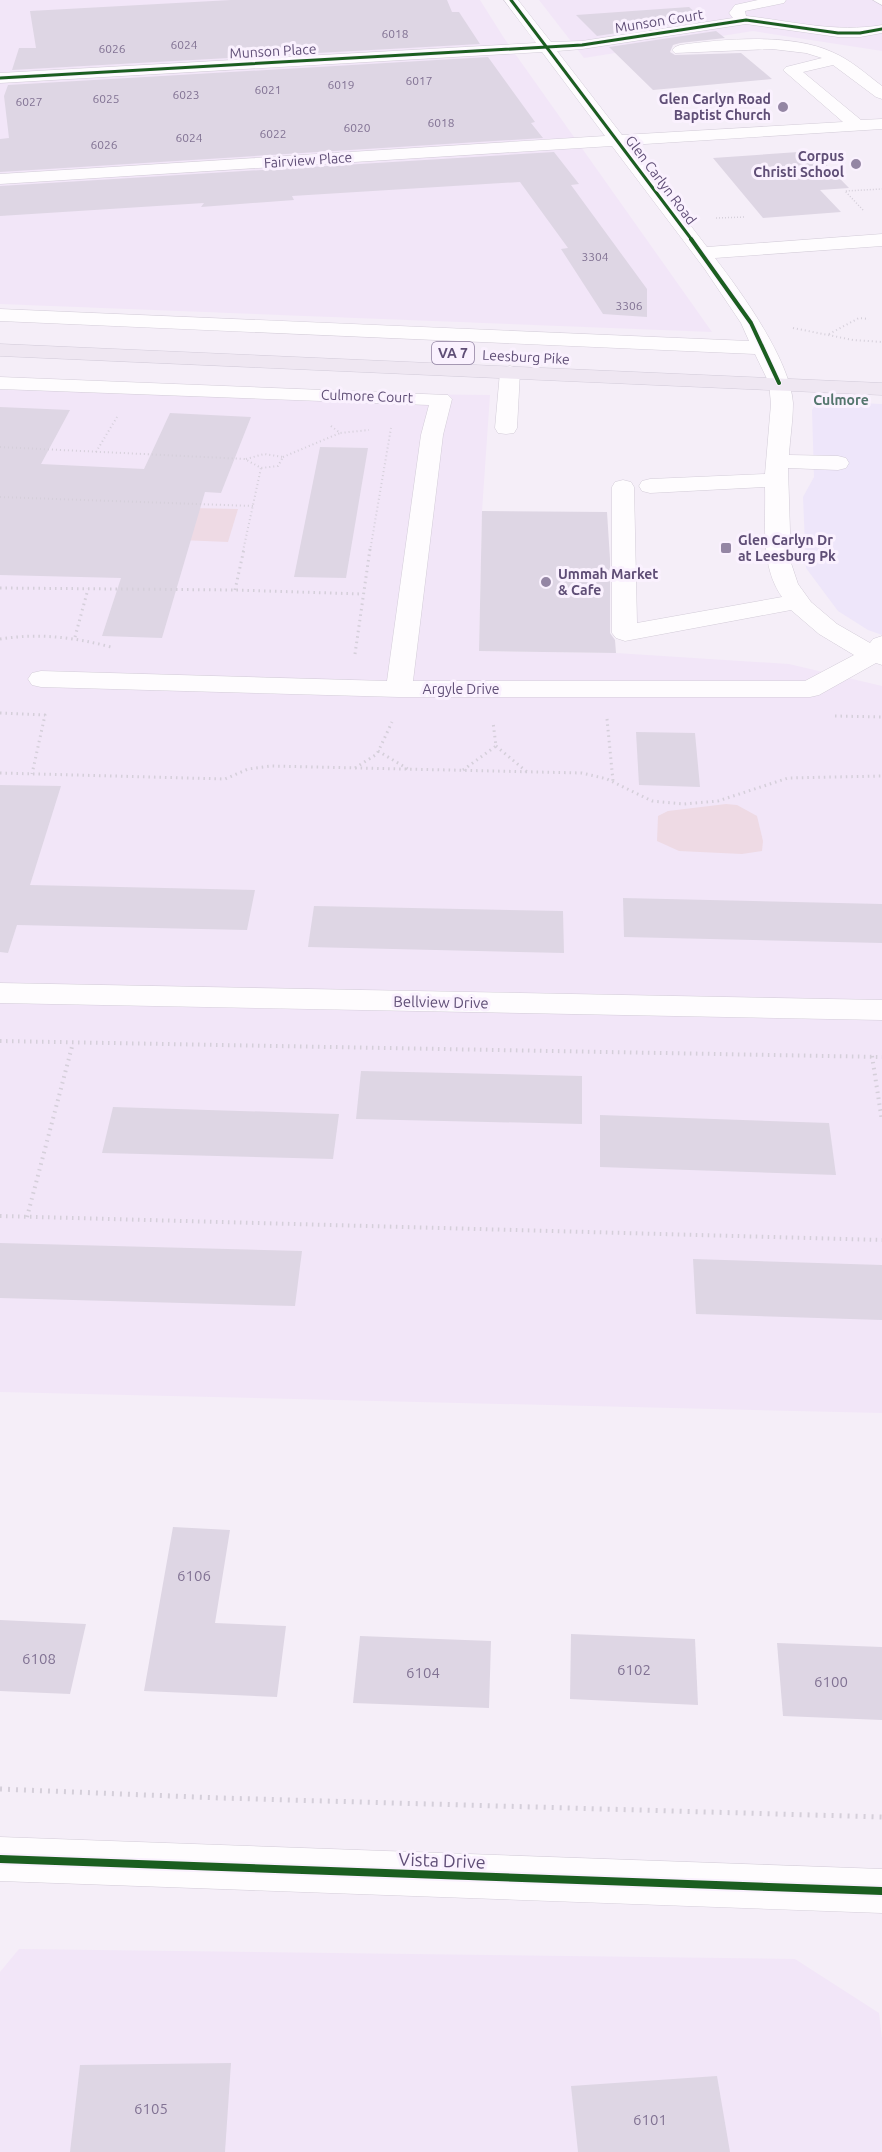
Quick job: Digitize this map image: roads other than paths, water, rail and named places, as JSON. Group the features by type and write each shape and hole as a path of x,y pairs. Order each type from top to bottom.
{"main road":[{"name":"Leesburg Pike","path":"134,356 208,345 334,348 882,371"},
{"name":"Leesburg Pike","path":"0,350 510,372 772,366 882,389"}],"street":[{"name":"Glen Carlyn Road","path":"511,0 751,323 772,366 782,404 777,471 779,563 786,585 798,601 828,629 879,652"},
{"path":"746,20 736,13 741,8 779,0"},
{"name":"Munson Court","path":"547,47 582,45 746,20 838,33 860,33 882,29"},
{"path":"660,54 692,48 768,46 802,48 820,52 835,60 882,94"},
{"name":"Munson Place","path":"0,78 547,47"},
{"path":"835,60 791,70 858,126"},
{"path":"563,69 585,66"},
{"path":"849,69 871,68"},
{"name":"Fairview Place","path":"0,179 882,124"},
{"path":"629,158 647,156"},
{"path":"701,253 882,240"},
{"path":"0,315 772,366"},
{"path":"506,428 510,372"},
{"name":"Culmore Court","path":"0,383 441,399 432,435 399,689"},
{"path":"650,486 838,463"},
{"path":"623,487 625,633 798,601"},
{"name":"Argyle Drive","path":"41,679 399,689 810,689 879,652"},
{"name":"Bellview Drive","path":"0,993 882,1010"},
{"name":"Vista Drive","path":"0,1859 882,1891"}],"place":[{"name":"Glen Carlyn Road Baptist Church","path":"783,107"},
{"name":"Corpus Christi School","path":"856,164"},
{"name":"Glen Carlyn Dr at Leesburg Pk","path":"726,548"},
{"name":"Ummah Market & Cafe","path":"546,582"}],"district":[{"name":"Culmore","path":"841,400"}]}
